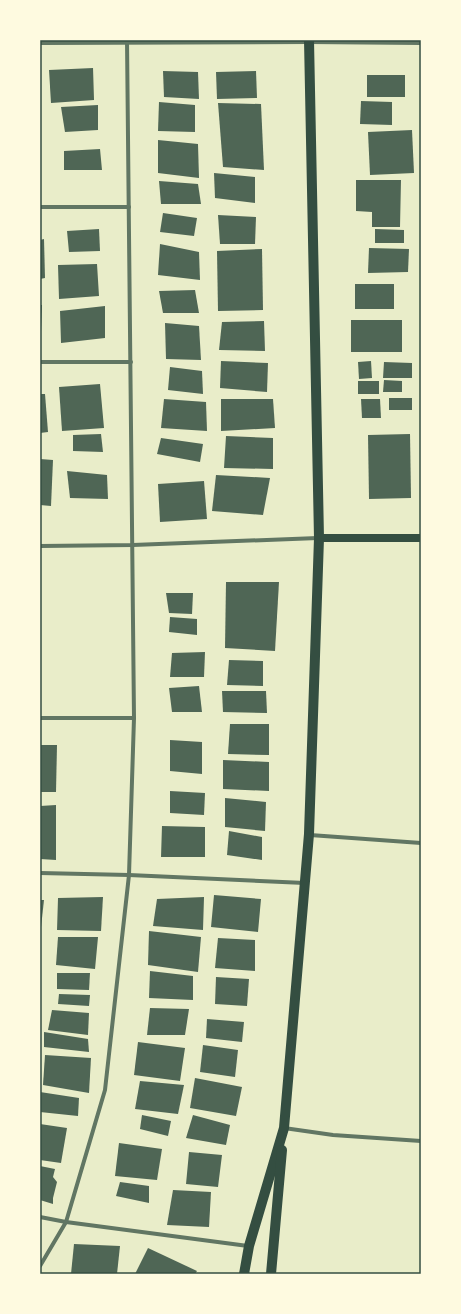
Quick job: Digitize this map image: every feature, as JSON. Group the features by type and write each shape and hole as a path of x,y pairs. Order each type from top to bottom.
{"main road":[{"path":"271,1274 309,834 319,538 309,41"},
{"path":"319,538 421,538"},
{"path":"244,1274 249,1246 284,1128"},
{"path":"237,1274 249,1246"}],"street":[{"path":"40,1266 66,1222 105,1090 129,875 134,718 127,41"},
{"path":"40,42 309,41 421,44"},
{"path":"40,207 129,207"},
{"path":"40,362 131,362"},
{"path":"40,546 133,545 319,538"},
{"path":"40,718 134,718"},
{"path":"309,834 421,843"},
{"path":"40,873 129,875 305,883"},
{"path":"284,1128 333,1135 421,1141"},
{"path":"40,1217 66,1222 249,1246"}],"building":[{"path":"93,68 94,100 51,103 49,70"},
{"path":"163,71 198,72 199,99 164,97"},
{"path":"256,71 257,98 217,99 216,72"},
{"path":"367,75 405,75 405,97 367,97"},
{"path":"361,101 392,102 392,125 360,124"},
{"path":"159,102 195,105 195,132 158,131"},
{"path":"218,103 261,104 264,170 223,167"},
{"path":"98,105 98,130 65,132 61,107"},
{"path":"412,130 414,173 370,175 368,132"},
{"path":"158,140 198,144 199,178 158,173"},
{"path":"100,149 102,170 64,170 64,151"},
{"path":"214,173 255,177 255,203 215,198"},
{"path":"356,180 401,180 400,227 372,227 372,212 356,211"},
{"path":"159,181 198,184 201,204 161,204"},
{"path":"163,213 197,218 194,236 160,232"},
{"path":"218,215 256,217 255,244 220,244"},
{"path":"99,229 100,251 69,252 67,231"},
{"path":"375,229 404,230 404,243 375,243"},
{"path":"44,239 45,278 40,279 40,240"},
{"path":"160,244 199,252 200,280 158,275"},
{"path":"369,248 409,249 408,272 368,273"},
{"path":"262,249 263,310 218,311 217,251"},
{"path":"97,264 99,296 59,299 58,265"},
{"path":"355,284 394,284 394,309 355,309"},
{"path":"195,290 199,313 163,313 159,291"},
{"path":"40,305 42,305 41,331 40,331"},
{"path":"105,306 105,338 61,343 60,311"},
{"path":"351,320 402,320 402,352 351,352"},
{"path":"264,321 265,351 219,350 222,322"},
{"path":"165,323 199,326 201,360 166,359"},
{"path":"221,361 268,363 267,392 220,388"},
{"path":"371,361 372,378 359,379 358,362"},
{"path":"384,362 412,363 412,378 383,378"},
{"path":"170,367 202,371 203,394 168,390"},
{"path":"384,380 402,381 402,392 383,392"},
{"path":"358,381 379,381 379,394 358,394"},
{"path":"100,384 104,428 62,431 59,387"},
{"path":"40,394 45,394 48,432 40,433"},
{"path":"389,398 412,398 412,410 389,410"},
{"path":"164,399 206,402 207,431 161,428"},
{"path":"221,399 273,399 275,428 221,431"},
{"path":"361,399 380,399 381,418 362,418"},
{"path":"101,434 103,452 73,451 73,435"},
{"path":"410,434 411,498 369,499 368,435"},
{"path":"226,436 273,438 273,469 224,468"},
{"path":"161,438 203,444 200,462 157,454"},
{"path":"40,459 53,460 51,506 40,505"},
{"path":"67,471 107,475 108,499 70,498"},
{"path":"216,475 270,478 263,515 212,511"},
{"path":"204,481 207,519 160,522 158,484"},
{"path":"226,582 279,582 275,651 225,648"},
{"path":"166,593 193,593 192,614 169,613"},
{"path":"170,617 197,619 197,635 169,632"},
{"path":"205,652 204,677 170,677 172,653"},
{"path":"229,660 263,661 263,686 227,685"},
{"path":"199,686 202,712 172,712 169,688"},
{"path":"222,691 266,691 267,713 223,712"},
{"path":"230,724 269,724 269,755 228,754"},
{"path":"170,740 202,742 202,774 170,771"},
{"path":"40,745 57,745 56,792 40,792"},
{"path":"223,760 269,762 269,791 223,789"},
{"path":"170,791 205,793 204,815 170,813"},
{"path":"225,798 266,802 265,831 225,827"},
{"path":"56,805 56,860 40,859 40,806"},
{"path":"162,826 205,827 205,857 161,857"},
{"path":"229,831 262,837 262,860 227,855"},
{"path":"214,895 261,899 258,932 211,927"},
{"path":"103,897 101,931 57,930 58,898"},
{"path":"204,897 203,930 153,926 157,899"},
{"path":"40,900 44,900 41,927 40,927"},
{"path":"149,931 201,937 198,972 148,965"},
{"path":"58,937 98,937 95,969 56,965"},
{"path":"218,938 255,940 255,971 215,968"},
{"path":"150,971 193,976 193,1000 149,998"},
{"path":"57,973 90,973 89,990 57,989"},
{"path":"216,977 249,979 247,1006 215,1004"},
{"path":"59,994 90,995 89,1006 58,1004"},
{"path":"150,1008 189,1009 185,1035 147,1035"},
{"path":"52,1010 89,1013 88,1035 48,1030"},
{"path":"207,1019 244,1022 242,1042 206,1038"},
{"path":"44,1032 88,1039 89,1052 44,1047"},
{"path":"138,1042 185,1048 180,1081 134,1075"},
{"path":"203,1045 238,1050 235,1077 200,1072"},
{"path":"45,1055 91,1058 89,1093 43,1085"},
{"path":"195,1078 242,1087 236,1116 190,1108"},
{"path":"140,1081 184,1085 178,1114 135,1109"},
{"path":"40,1092 79,1098 78,1116 40,1112"},
{"path":"142,1115 171,1121 168,1136 140,1129"},
{"path":"193,1115 230,1125 226,1145 186,1138"},
{"path":"40,1124 67,1128 61,1163 40,1160"},
{"path":"119,1143 162,1149 157,1180 115,1176"},
{"path":"189,1152 222,1155 218,1187 186,1184"},
{"path":"40,1166 55,1169 53,1177 57,1182 53,1204 40,1200"},
{"path":"120,1182 149,1186 149,1203 116,1196"},
{"path":"173,1190 211,1192 209,1227 167,1225"},
{"path":"74,1244 120,1246 117,1274 71,1274"},
{"path":"148,1248 197,1271 195,1274 135,1274"}]}
